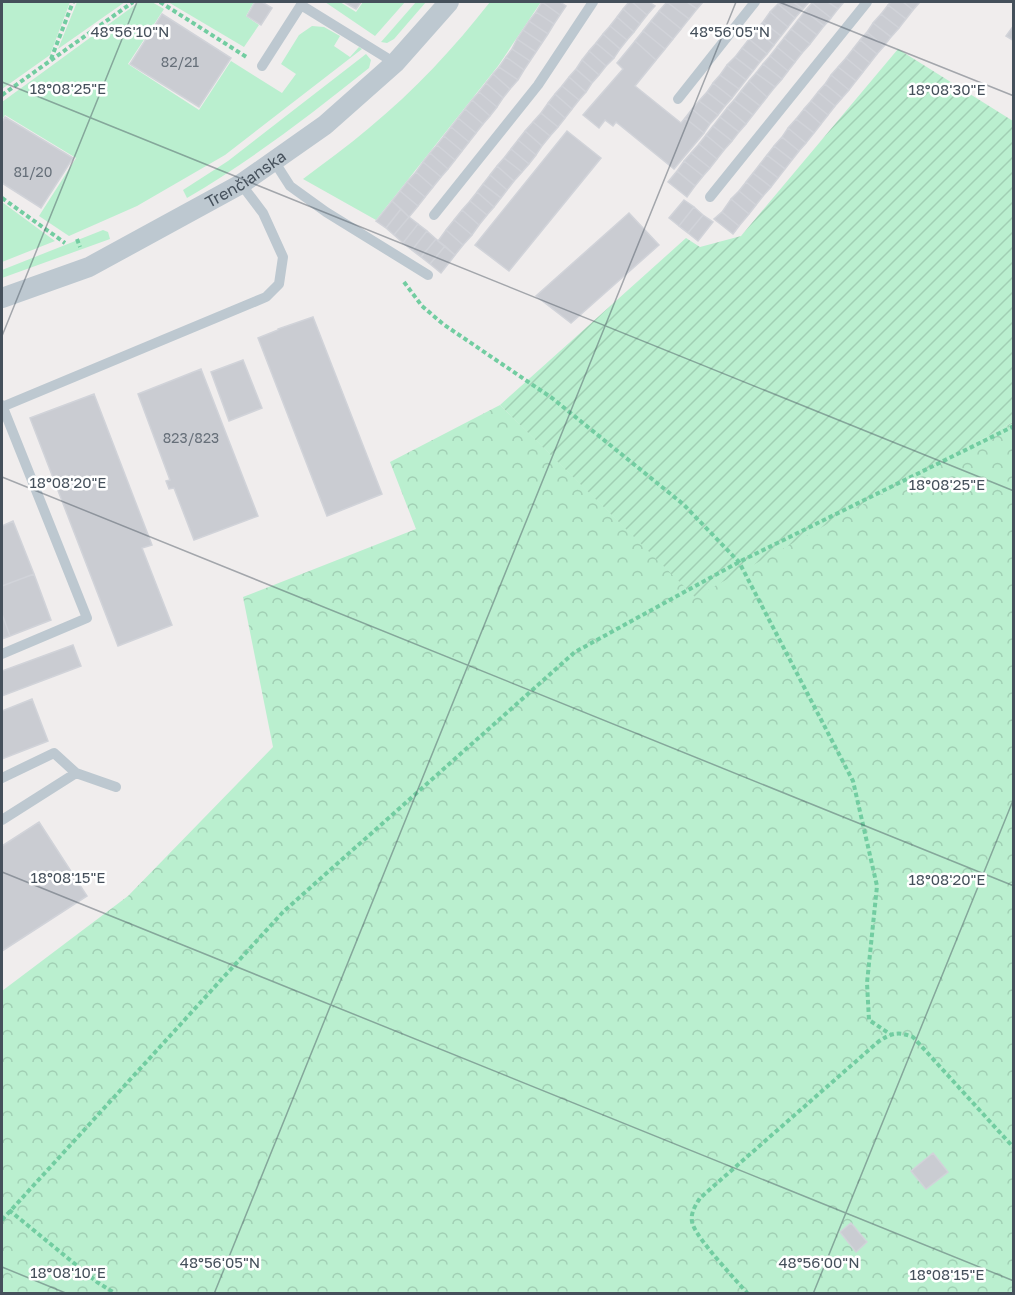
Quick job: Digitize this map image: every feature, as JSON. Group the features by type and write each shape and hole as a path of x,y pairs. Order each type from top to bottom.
{"street":[{"name":"Trenčianska","path":"2,298 89,267 241,184 326,125 395,63 449,2"}],"lane":[{"path":"434,215 538,85 593,2"},
{"path":"678,99 755,2"},
{"path":"710,196 867,2"},
{"path":"262,66 301,5 395,63"},
{"path":"274,161 290,186 326,212 428,275"},
{"path":"2,654 87,618 2,406 266,297 279,284 283,257 263,213 241,184"},
{"path":"2,778 54,753 76,773 116,787"},
{"path":"2,820 76,773"}],"path":[{"path":"51,60 73,2"},
{"path":"2,94 133,2"},
{"path":"160,2 262,66"},
{"path":"2,198 65,243"},
{"path":"391,251 398,275 422,306 443,324 552,398 618,450 683,504 739,562 853,781 877,886 867,983 869,1020 890,1034"},
{"path":"2,1220 283,912 575,652 739,562 1014,426"},
{"path":"747,1293 693,1226 694,1209 700,1198 890,1034 901,1032 913,1037 1014,1148"},
{"path":"9,1210 97,1282 116,1293"}],"green space":[{"path":"2,2 70,2 50,55 2,89"},
{"path":"77,2 125,2 58,49"},
{"path":"139,2 152,2 164,9 128,64 199,110 231,61 282,93 296,74 281,64 299,35 312,26 324,27 340,36 334,46 350,57 359,47 362,49 225,155 137,206 69,236 39,216 76,158 5,115 2,120 2,102"},
{"path":"168,2 254,2 246,16 259,25 244,47"},
{"path":"325,2 340,2 356,12 363,2 405,2 375,36"},
{"path":"416,2 426,2 394,39 387,43 381,42"},
{"path":"490,2 541,2 498,66 376,220 303,179 361,135 418,84"},
{"path":"898,49 1013,121 1013,422 695,597 500,405 686,238 700,247 741,236"},
{"path":"366,54 371,60 369,68 258,153 187,198 183,190 228,161"},
{"path":"2,202 55,241 2,262"},
{"path":"103,230 108,232 110,239 2,278 2,270"},
{"path":"500,405 695,596 1013,422 1013,1293 2,1294 2,991 128,896 273,747 243,597 416,529 390,462"}],"building":[{"path":"255,2 262,2 272,8 261,25 247,16"},
{"path":"344,2 361,2 356,9"},
{"path":"542,2 560,2 566,6 560,15"},
{"path":"542,2 560,15 554,24 536,12"},
{"path":"629,2 647,15 640,24 623,9"},
{"path":"632,2 649,2 655,6 647,15"},
{"path":"667,2 687,2 697,9 689,19"},
{"path":"667,2 689,19 681,29 659,11"},
{"path":"687,2 703,2 697,9"},
{"path":"779,2 793,2 803,9 795,18 778,4"},
{"path":"793,2 809,2 803,9"},
{"path":"813,2 828,2 838,9 831,18"},
{"path":"828,2 844,2 838,9"},
{"path":"891,2 903,2 913,10 906,19 888,5"},
{"path":"903,2 920,2 913,10"},
{"path":"812,3 831,18 824,26 805,11"},
{"path":"778,4 795,18 788,27 770,12"},
{"path":"888,5 906,19 899,28 881,14"},
{"path":"623,9 640,24 634,32 617,17"},
{"path":"659,11 681,29 673,39 651,21"},
{"path":"805,11 824,26 817,35 798,20"},
{"path":"536,12 554,24 548,34 529,21"},
{"path":"770,12 788,27 781,36 763,22"},
{"path":"162,14 231,58 199,107 130,64"},
{"path":"881,14 899,28 891,37 873,23"},
{"path":"617,17 634,32 627,40 610,26"},
{"path":"798,20 817,35 810,44 791,29"},
{"path":"529,21 548,34 542,43 523,30"},
{"path":"651,21 673,39 665,49 643,31"},
{"path":"763,22 781,36 774,45 756,30"},
{"path":"873,23 891,37 884,46 867,32"},
{"path":"1014,25 1014,41 1006,36"},
{"path":"610,26 627,40 620,49 603,34"},
{"path":"791,29 810,44 802,53 784,38"},
{"path":"523,30 542,43 536,52 517,39"},
{"path":"756,30 774,45 767,54 749,39"},
{"path":"643,31 665,49 656,60 635,41"},
{"path":"867,32 884,46 877,54 860,40"},
{"path":"603,34 620,49 614,58 596,43"},
{"path":"784,38 802,53 795,62 777,47"},
{"path":"517,39 536,52 530,61 512,49"},
{"path":"749,39 767,54 760,62 742,48"},
{"path":"860,40 877,54 870,63 853,49"},
{"path":"635,41 656,60 635,86 681,123 685,118 704,133 674,169 616,122 613,126 605,120 599,128 583,115 623,69 617,63"},
{"path":"596,43 614,58 606,66 589,51"},
{"path":"777,47 795,62 788,71 770,56"},
{"path":"742,48 760,62 753,71 735,57"},
{"path":"512,49 530,61 524,70 506,57"},
{"path":"853,49 870,63 863,72 846,58"},
{"path":"589,51 606,66 599,75 582,60"},
{"path":"770,56 788,71 782,79 763,64"},
{"path":"506,57 524,70 518,80 499,67"},
{"path":"735,57 753,71 746,80 727,65"},
{"path":"846,58 863,72 856,81 838,67"},
{"path":"582,60 599,75 592,83 576,69"},
{"path":"763,64 782,79 775,87 756,73"},
{"path":"727,65 746,80 739,89 720,75"},
{"path":"499,67 518,80 510,89 493,74"},
{"path":"838,67 856,81 849,90 831,75"},
{"path":"576,69 592,83 586,92 569,77"},
{"path":"756,73 775,87 767,97 749,81"},
{"path":"493,74 510,89 503,98 486,83"},
{"path":"720,75 739,89 732,98 713,83"},
{"path":"831,75 849,90 842,98 825,84"},
{"path":"569,77 586,92 579,100 562,86"},
{"path":"749,81 767,97 760,106 741,91"},
{"path":"486,83 503,98 497,107 479,92"},
{"path":"713,83 732,98 725,106 707,92"},
{"path":"825,84 842,98 835,106 818,92"},
{"path":"562,86 579,100 572,109 555,94"},
{"path":"741,91 760,106 753,115 734,100"},
{"path":"479,92 497,107 490,116 472,100"},
{"path":"707,92 725,106 718,115 699,101"},
{"path":"818,92 835,106 828,115 811,101"},
{"path":"555,94 572,109 565,118 548,103"},
{"path":"472,100 490,116 483,124 465,109"},
{"path":"734,100 753,115 746,124 727,108"},
{"path":"699,101 718,115 710,124 692,109"},
{"path":"811,101 828,115 821,124 804,109"},
{"path":"548,103 565,118 558,127 541,113"},
{"path":"727,108 746,124 739,132 720,117"},
{"path":"465,109 483,124 476,133 458,118"},
{"path":"692,109 710,124 704,133 685,118"},
{"path":"804,109 821,124 814,133 796,119"},
{"path":"541,113 558,127 550,136 533,122"},
{"path":"5,117 73,158 41,208 2,183 2,122"},
{"path":"720,117 739,132 732,141 713,126"},
{"path":"458,118 476,133 469,142 451,127"},
{"path":"796,119 814,133 806,143 788,128"},
{"path":"533,122 550,136 542,146 525,131"},
{"path":"713,126 732,141 724,150 706,135"},
{"path":"451,127 469,142 462,151 444,136"},
{"path":"788,128 806,143 799,151 782,137"},
{"path":"525,131 542,146 536,155 518,140"},
{"path":"567,131 601,158 509,271 475,245"},
{"path":"706,135 724,150 717,159 699,144"},
{"path":"444,136 462,151 455,160 437,145"},
{"path":"782,137 799,151 792,160 774,146"},
{"path":"518,140 536,155 529,164 511,149"},
{"path":"699,144 717,159 710,168 691,153"},
{"path":"437,145 455,160 448,169 430,153"},
{"path":"774,146 792,160 785,169 767,155"},
{"path":"511,149 529,164 522,172 504,158"},
{"path":"430,153 448,169 441,177 423,162"},
{"path":"691,153 710,168 703,176 684,161"},
{"path":"767,155 785,169 778,178 760,164"},
{"path":"504,158 522,172 514,181 497,166"},
{"path":"684,161 703,176 695,186 677,171"},
{"path":"423,162 441,177 433,187 416,172"},
{"path":"760,164 778,178 771,187 753,173"},
{"path":"497,166 514,181 507,190 490,175"},
{"path":"677,171 695,186 687,197 668,182"},
{"path":"416,172 433,187 425,197 407,182"},
{"path":"753,173 771,187 763,196 746,182"},
{"path":"490,175 507,190 501,198 483,184"},
{"path":"407,182 425,197 418,206 400,191"},
{"path":"746,182 763,196 756,205 739,191"},
{"path":"483,184 501,198 494,207 477,192"},
{"path":"400,191 418,206 409,217 392,201"},
{"path":"739,191 756,205 749,214 731,199"},
{"path":"477,192 494,207 487,215 470,201"},
{"path":"731,199 749,214 739,226 722,212"},
{"path":"684,200 694,207 679,226 669,218"},
{"path":"392,201 401,209 386,228 376,221"},
{"path":"470,201 487,215 479,225 462,210"},
{"path":"694,207 703,215 688,233 679,226"},
{"path":"401,209 409,217 394,235 386,228"},
{"path":"462,210 479,225 472,235 454,220"},
{"path":"722,212 739,226 733,234 714,219"},
{"path":"629,213 659,245 571,323 536,296"},
{"path":"703,215 713,222 698,241 688,233"},
{"path":"409,217 418,224 403,243 394,235"},
{"path":"454,220 472,235 463,245 446,230"},
{"path":"418,224 427,231 412,250 403,243"},
{"path":"446,230 463,245 455,255 438,241"},
{"path":"427,231 436,239 421,257 412,250"},
{"path":"436,239 445,246 430,264 421,257"},
{"path":"445,246 455,255 441,273 430,264"},
{"path":"313,317 382,494 327,516 258,338"},
{"path":"243,360 262,408 229,421 211,372"},
{"path":"201,369 258,516 194,540 174,488 169,489 166,481 170,480 138,394"},
{"path":"94,394 152,545 142,548 172,625 118,646 30,418"},
{"path":"13,521 34,574 2,586 2,526"},
{"path":"34,574 51,620 10,636 2,614 2,586"},
{"path":"2,614 10,636 2,639"},
{"path":"73,645 81,666 2,696 2,671"},
{"path":"32,699 48,741 2,759 2,711"},
{"path":"39,822 87,896 2,951 2,846"},
{"path":"933,1153 948,1172 926,1189 911,1171"},
{"path":"851,1223 867,1242 856,1252 840,1232"}]}
